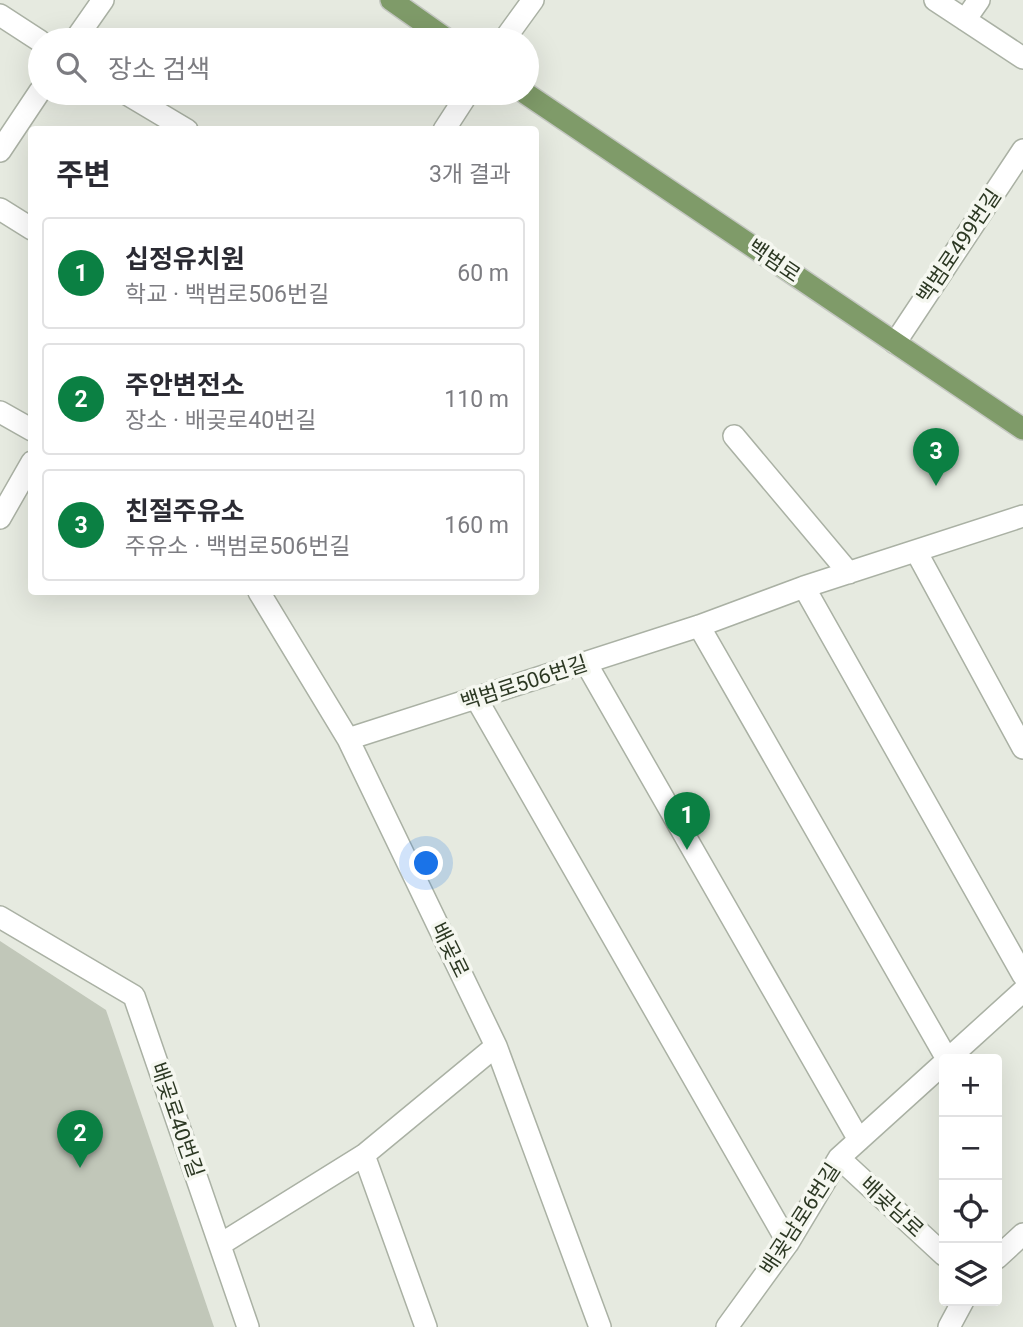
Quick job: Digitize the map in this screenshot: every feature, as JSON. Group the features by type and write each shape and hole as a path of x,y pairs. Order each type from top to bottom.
{"main road":[{"path":"391,0 431,28"},
{"name":"백범로","path":"539,102 1023,429"}],"street":[{"path":"83,28 103,0"},
{"path":"513,28 533,0"},
{"path":"935,0 1023,58"},
{"path":"965,20 979,0"},
{"path":"0,15 28,33"},
{"path":"0,151 31,105"},
{"path":"145,105 180,126"},
{"path":"447,126 460,105"},
{"name":"백범로499번길","path":"895,343 1023,150"},
{"path":"0,209 28,226"},
{"path":"0,412 28,428"},
{"path":"734,436 849,573"},
{"path":"0,519 28,469"},
{"name":"백범로506번길","path":"348,738 699,626 804,587 917,553 1023,516"},
{"path":"917,553 1023,748"},
{"path":"804,587 1023,975"},
{"name":"배곶로","path":"261,595 348,738 496,1046 600,1327"},
{"path":"699,626 825,851 943,1054"},
{"path":"586,663 859,1140"},
{"path":"476,698 788,1243"},
{"name":"배곶로40번길","path":"0,917 134,996 248,1327"},
{"name":"배곶남로6번길","path":"954,1054 1023,992"},
{"path":"220,1244 365,1155 496,1046"},
{"name":"배곶남로6번길","path":"727,1327 788,1243 839,1158 939,1067"},
{"path":"365,1155 426,1327"},
{"name":"배곶남로","path":"839,1158 939,1250"},
{"path":"1002,1253 1023,1234"},
{"path":"950,1327 960,1306"}],"building":[{"path":"0,941 106,1010 214,1327 0,1327"}],"place":[{"name":"친절주유소","path":"936,486"},
{"name":"십정유치원","path":"687,850"},
{"name":"주안변전소","path":"80,1168"}]}
